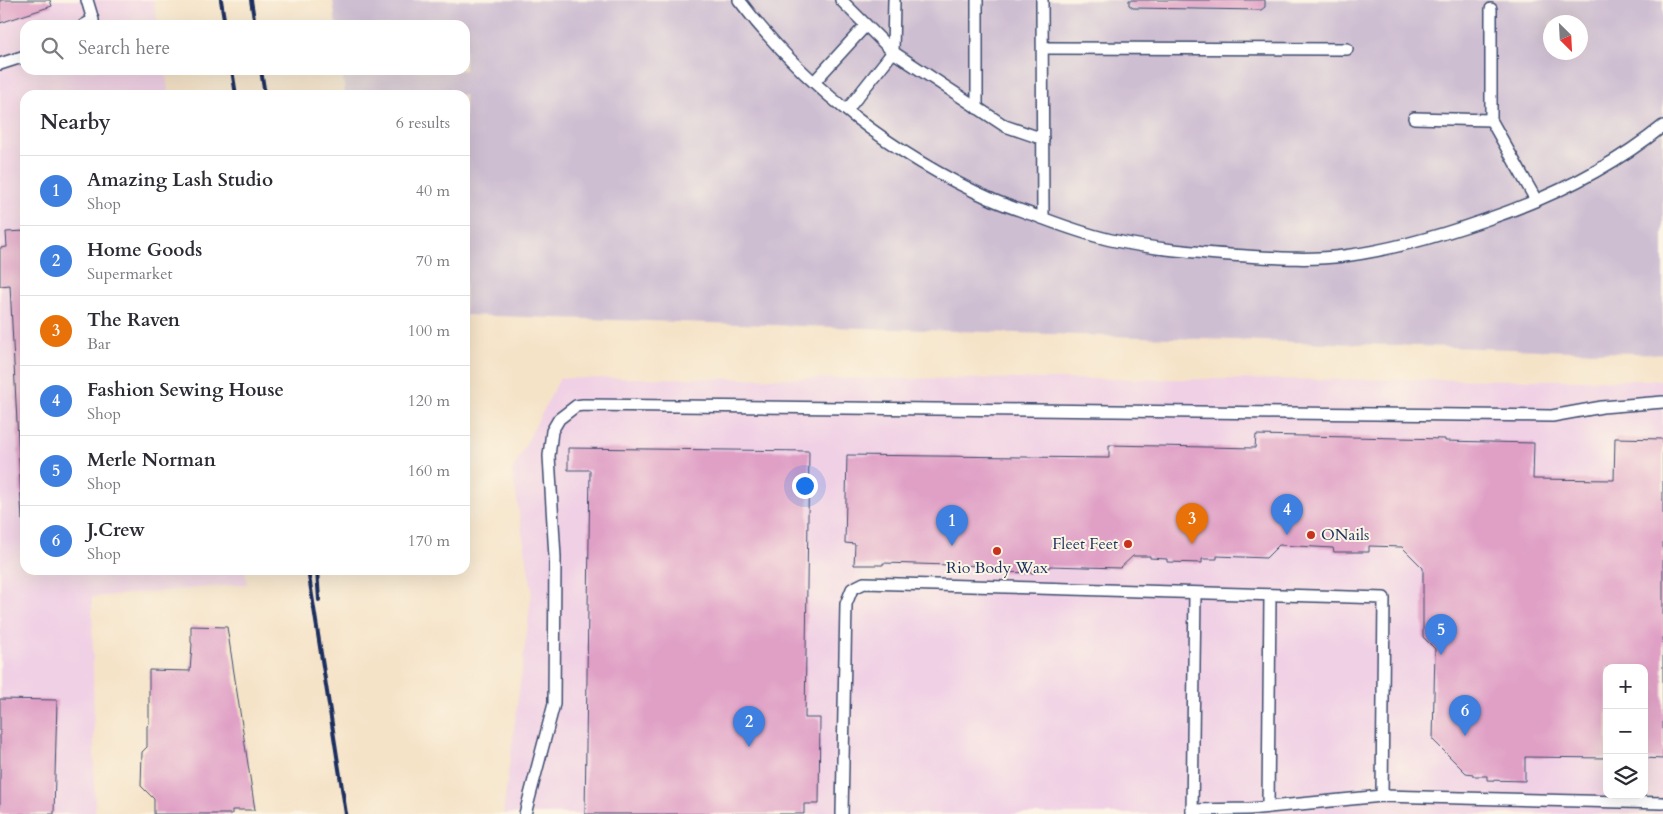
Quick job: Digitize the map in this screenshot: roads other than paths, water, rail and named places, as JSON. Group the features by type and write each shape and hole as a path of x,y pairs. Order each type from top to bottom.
{"lane":[{"path":"87,0 93,20"},
{"path":"739,0 760,28 814,82 868,127 911,157 994,201 1070,229 1114,241 1160,249 1306,258 1343,256 1395,246 1452,231 1510,211 1561,189 1608,163 1663,126"},
{"path":"840,0 893,52 1004,126 1043,139"},
{"path":"847,110 893,52 894,0"},
{"path":"977,0 977,108"},
{"path":"1042,0 1043,218"},
{"path":"1491,8 1491,120 1536,200"},
{"path":"814,82 866,25"},
{"path":"1043,48 1347,49"},
{"path":"0,64 20,58"},
{"path":"1414,118 1491,120"},
{"path":"525,814 554,704 556,557 549,456 552,431 559,419 576,406 1552,416 1602,407 1663,402"},
{"path":"842,814 846,604 852,588 864,583 1384,598 1382,796"},
{"path":"1195,593 1192,812 1249,809 1382,796 1663,804"},
{"path":"1268,807 1270,595"}],"railway":[{"path":"221,0 224,20"},
{"path":"251,0 254,20"},
{"path":"233,75 235,90"},
{"path":"262,75 264,90"},
{"path":"309,575 346,814"},
{"path":"317,575 319,600"}],"place":[{"name":"Fashion Sewing House","path":"1287,535"},
{"name":"ONails","path":"1311,535"},
{"name":"Fleet Feet","path":"1128,544"},
{"name":"The Raven","path":"1192,544"},
{"name":"Amazing Lash Studio","path":"952,546"},
{"name":"Rio Body Wax","path":"997,551"},
{"name":"Merle Norman","path":"1441,655"},
{"name":"J.Crew","path":"1465,736"},
{"name":"Home Goods","path":"749,747"}]}
